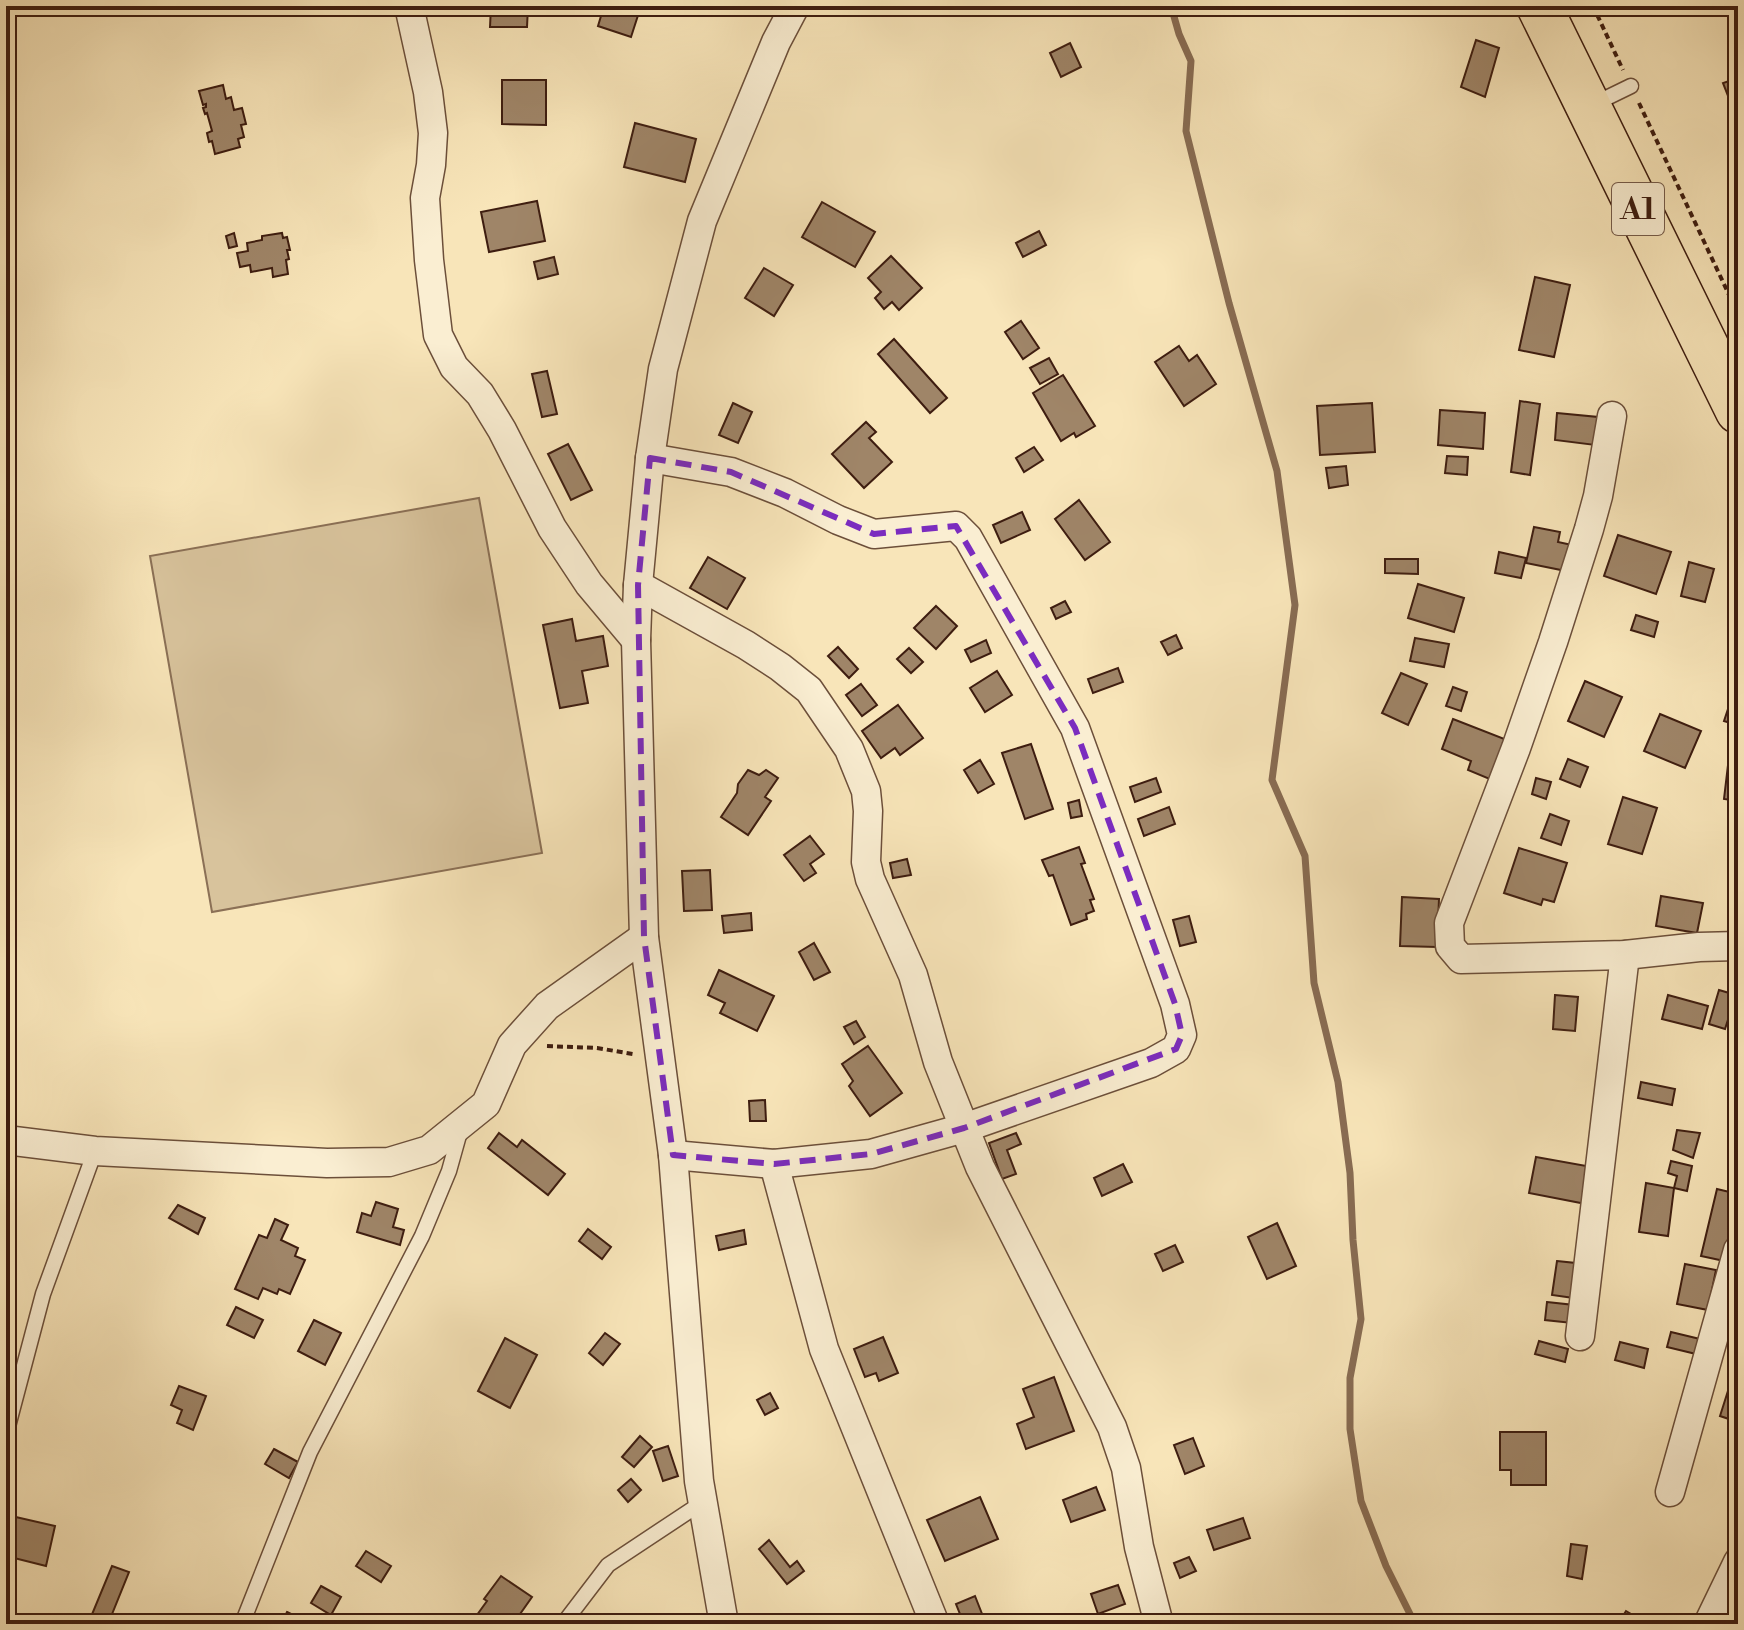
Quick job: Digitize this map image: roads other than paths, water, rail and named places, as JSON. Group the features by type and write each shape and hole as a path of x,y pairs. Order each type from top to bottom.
{"main road":[{"name":"A1","path":"1539,6 1738,411"}],"street":[{"path":"409,6 428,92 433,133 425,198 438,335 454,367 480,394 502,430 552,528 589,584 636,640"},
{"path":"724,1624 699,1481 673,1155 644,937 636,640 638,585 650,458 663,369 702,221 776,42 795,6"},
{"path":"1612,416 1598,496 1585,543 1516,748 1449,923 1450,946 1461,959 1625,955 1738,946"},
{"path":"650,458 731,472 874,534 956,526 968,538 1075,728 1175,1004 1182,1035 1176,1049 1151,1063 964,1128 871,1154 774,1164 673,1155"},
{"path":"638,585 780,667 809,690 849,749 866,791 866,862 870,879 913,975 938,1062 980,1167 1112,1427 1126,1468 1139,1547 1159,1624"},
{"path":"6,1140 95,1151 327,1163 389,1162 429,1150 486,1104 512,1045 547,1006 644,937"},
{"path":"1580,1336 1625,955"},
{"path":"774,1164 824,1349 935,1624"},
{"path":"1670,1492 1738,1250"},
{"path":"1708,1624 1738,1562"}],"lane":[{"path":"1588,107 1631,86"},
{"path":"242,1624 310,1452 422,1236 449,1171 462,1125"},
{"path":"6,1434 43,1294 95,1151"},
{"path":"563,1624 608,1565 703,1502"}],"waterway":[{"path":"1171,6 1191,61 1186,131 1229,303 1277,471 1295,605 1272,780 1305,856 1314,983 1338,1082 1350,1173 1361,1319 1350,1378 1350,1429 1361,1501 1386,1566 1415,1624"}]}
